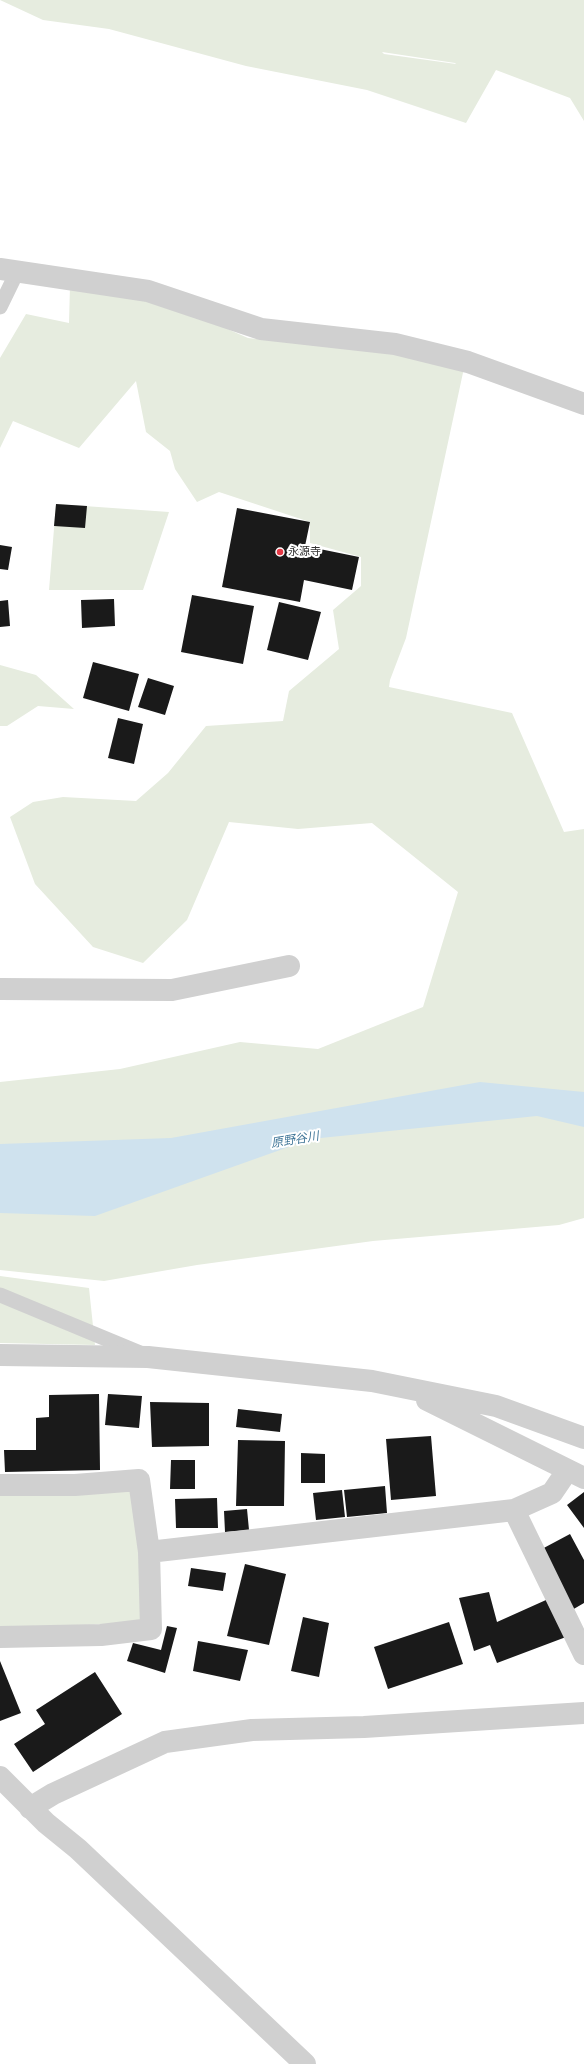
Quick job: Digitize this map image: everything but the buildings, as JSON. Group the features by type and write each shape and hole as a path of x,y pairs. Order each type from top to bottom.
{"street":[{"path":"8,270 148,291 261,329 395,344 468,362 584,404"},
{"path":"0,989 172,990 289,966"},
{"path":"0,1355 148,1357 372,1381 496,1406 584,1438"},
{"path":"149,1552 514,1510 552,1493 576,1474 402,1387"},
{"path":"0,1485 75,1485 139,1480 149,1552 152,1628 101,1635 0,1637"},
{"path":"514,1510 584,1654"},
{"path":"30,1808 52,1794 164,1742 252,1730 364,1727 584,1713"},
{"path":"0,1778 30,1808 78,1848 305,2064"}],"lane":[{"path":"0,307 8,270"},
{"path":"0,1295 148,1357"}],"shaded area":[{"path":"0,0 584,0 584,121 570,98 496,70 466,123 367,90 246,66 109,29 43,20","holes":["382,52 456,64 384,54"]},
{"path":"70,286 175,306 248,338 349,349 398,350 464,368 406,638 390,680 389,687 512,713 564,832 584,829 584,1218 559,1225 373,1241 197,1265 104,1281 0,1270 0,1082 120,1069 240,1042 318,1049 423,1007 458,892 372,823 298,829 229,822 187,920 143,963 93,947 35,884 10,817 33,802 63,797 136,801 168,773 206,726 283,721 289,691 339,649 333,610 361,586 361,557 310,543 310,522 219,492 197,502 175,469 170,451 146,432 136,381 79,448 13,421 0,448 0,358 26,314 69,323"},
{"path":"56,504 169,512 143,590 49,590"},
{"path":"0,665 36,675 74,709 38,706 7,726 0,726"},
{"path":"0,1276 89,1288 95,1345 0,1343"},
{"path":"134,1486 146,1622 0,1629 0,1496"}],"water":[{"name":"原野谷川","path":"480,1082 584,1092 584,1127 537,1116 311,1139 95,1216 0,1213 0,1144 171,1138"}],"place":[{"name":"永源寺","path":"280,552"}]}
